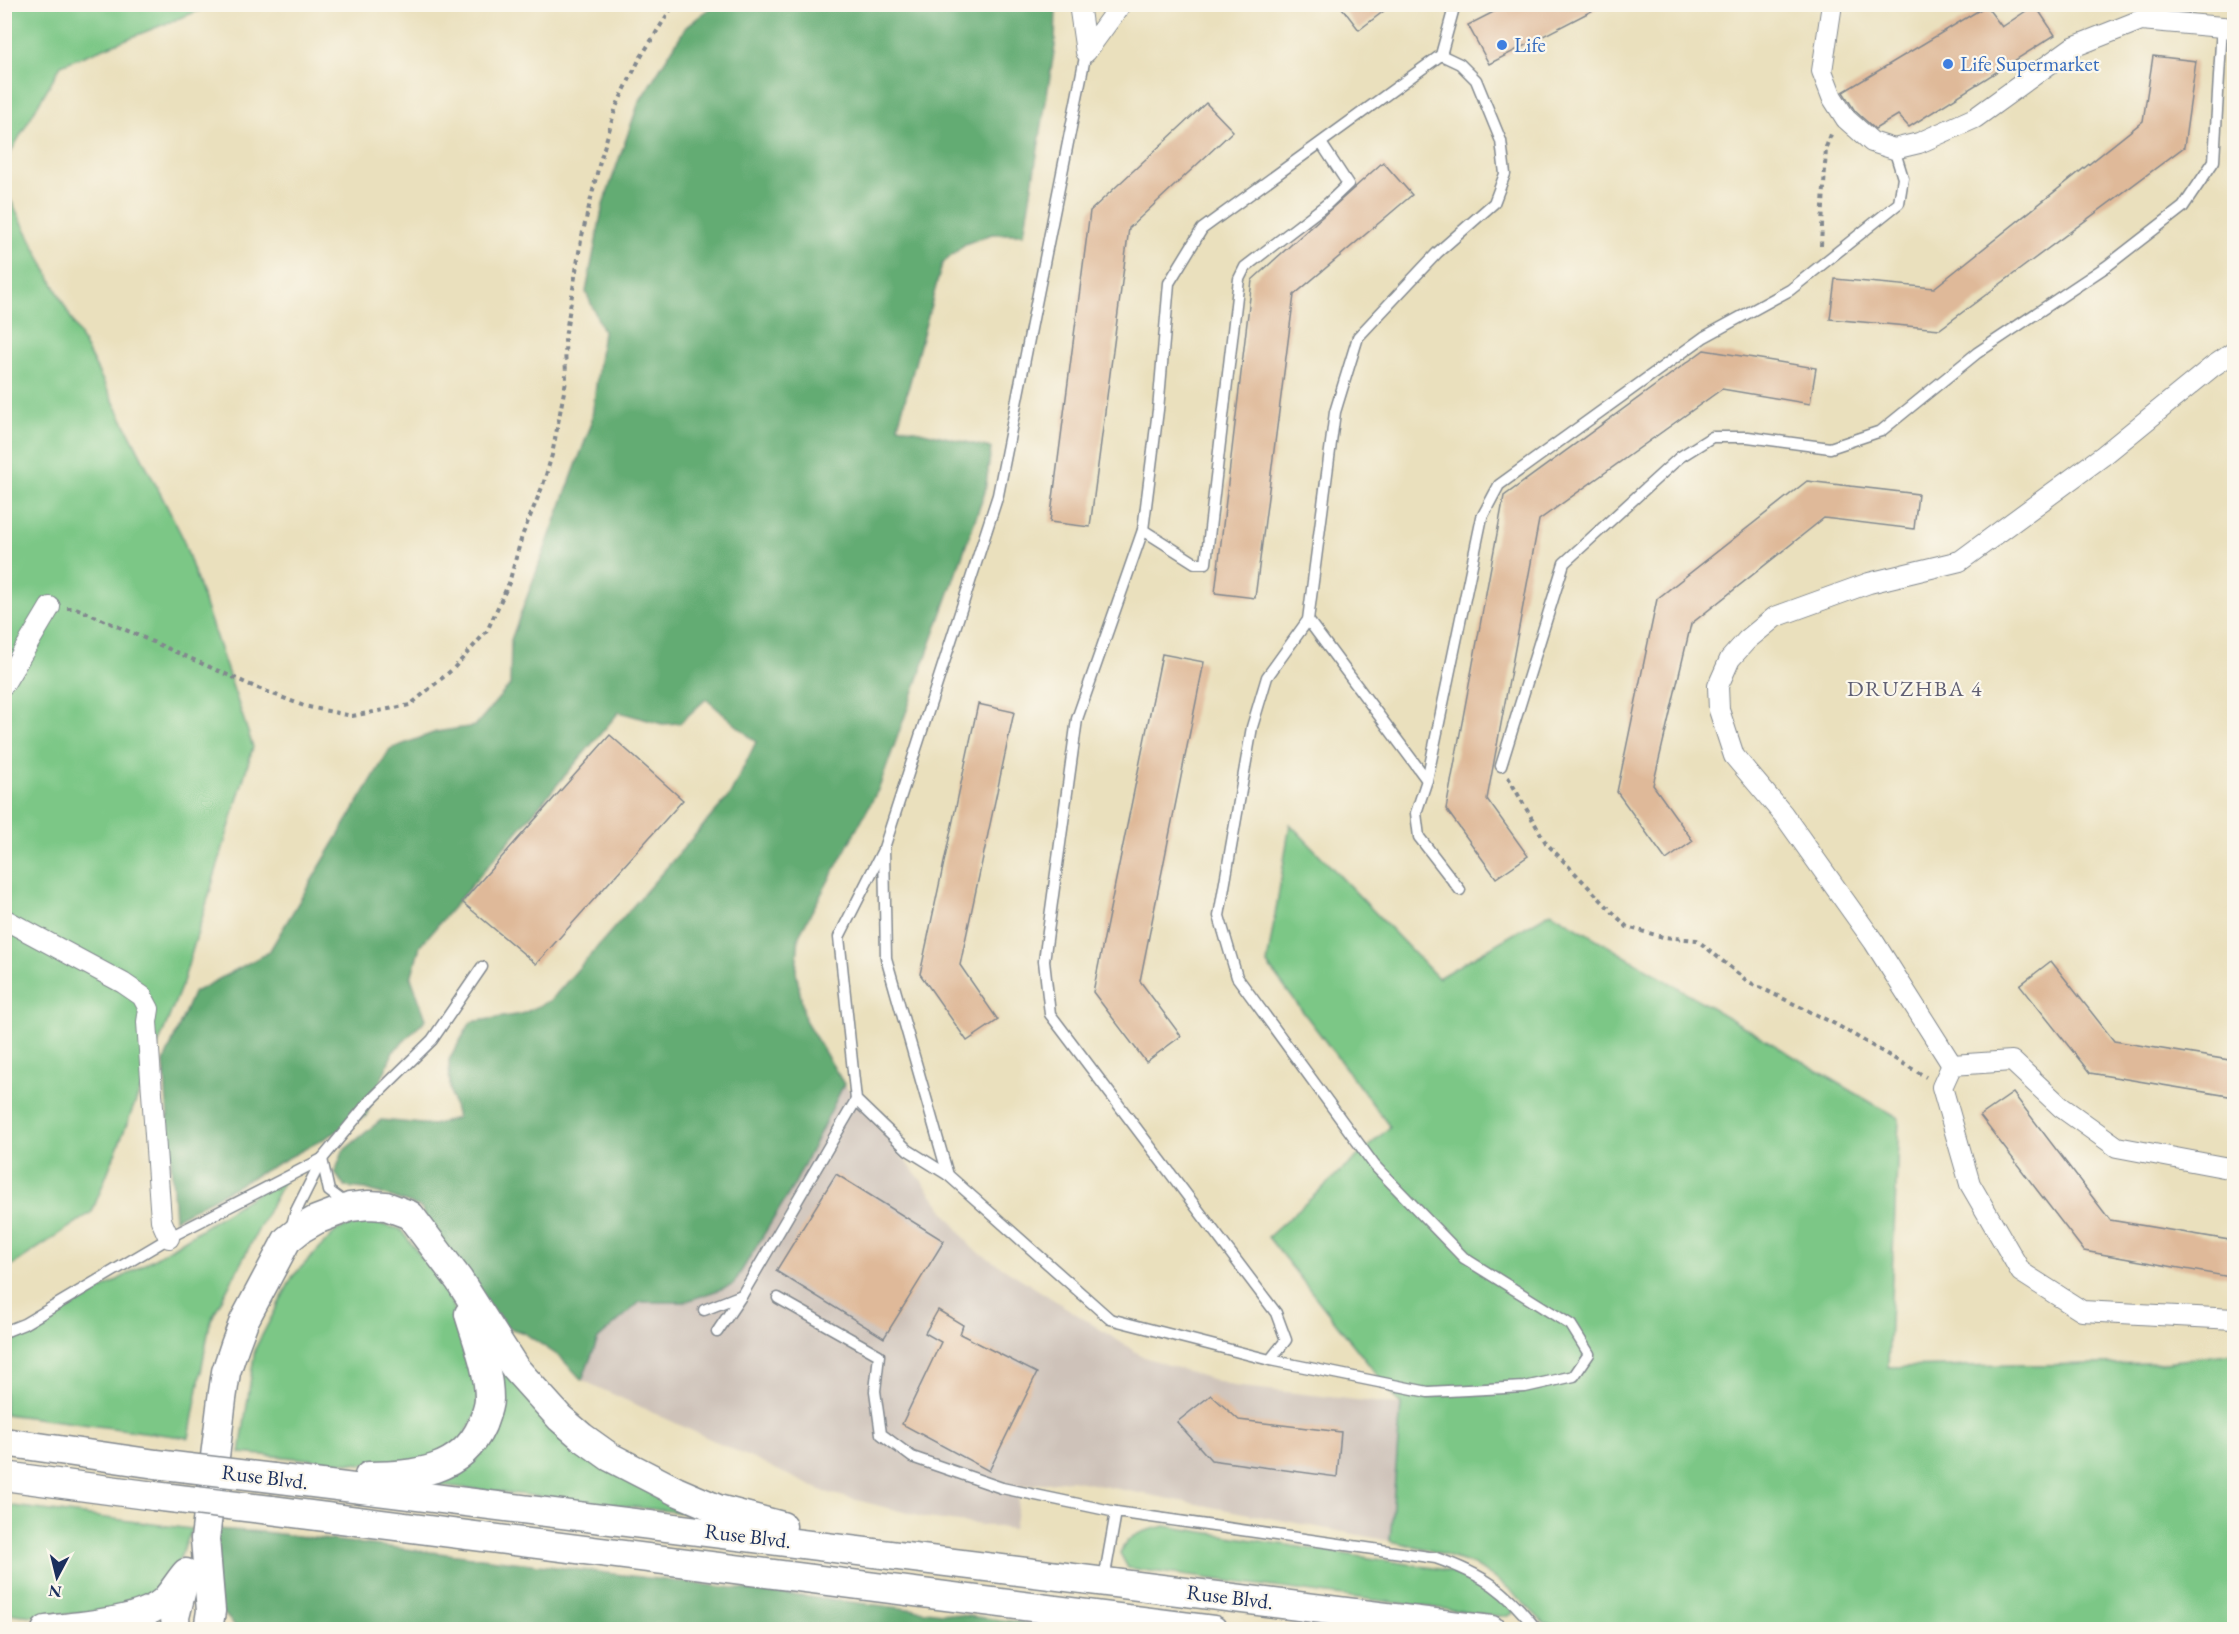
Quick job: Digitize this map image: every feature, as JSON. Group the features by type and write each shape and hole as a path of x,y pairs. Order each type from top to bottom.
{"main road":[{"path":"214,1623 205,1539 226,1371 244,1321 287,1240 316,1220 350,1207 386,1206 410,1215 459,1281 523,1377 560,1418 610,1457 718,1509 873,1552"},
{"path":"273,1478 398,1476 436,1468 453,1461 467,1449 485,1419 489,1400 482,1356 459,1281"},
{"name":"Ruse Blvd.","path":"4,1442 156,1464 1491,1629"},
{"name":"Ruse Blvd.","path":"4,1476 1213,1629"},
{"path":"4,1485 154,1496"},
{"path":"46,1629 100,1623 146,1611 162,1602 186,1573 205,1539"},
{"path":"176,1629 176,1617 186,1573"}],"street":[{"path":"1079,4 1086,52"},
{"path":"1086,52 1121,4"},
{"path":"1832,4 1822,71 1832,97 1846,119 1872,142 1894,149 1919,143 1975,118 2073,47 2141,20 2228,27"},
{"path":"1952,1065 1874,942 1784,814 1734,756 1719,710 1718,686 1730,659 1747,640 1775,617 1869,584 1960,561 2104,456 2235,352"},
{"path":"4,684 50,607"},
{"path":"4,919 123,982 142,996 149,1009 147,1022 161,1220 169,1238"},
{"path":"1952,1065 2012,1061 2061,1107 2117,1147 2235,1168"},
{"path":"1952,1065 1942,1087 1970,1184 2021,1272 2082,1311 2235,1319"}],"lane":[{"path":"1270,1360 1286,1340 1276,1313 1050,1014 1044,961 1077,719 1143,530 1158,410 1169,283 1202,229 1441,55 1455,4"},
{"path":"1501,766 1564,562 1680,457 1712,437 1748,437 1830,448 1881,431 1977,353 2107,266 2183,207 2214,161 2228,27"},
{"path":"717,1332 742,1294 856,1100 838,937 884,848 998,495 1086,52"},
{"path":"856,1100 908,1150 948,1175 1110,1319 1270,1360 1428,1392 1525,1387 1574,1376 1589,1354 1571,1325 1464,1258 1375,1166 1237,977 1219,916 1252,727 1267,677 1308,620 1335,412 1358,338 1437,253 1494,203 1504,174 1501,141 1476,80 1460,64 1441,55"},
{"path":"1143,530 1195,563 1206,563 1239,279 1245,267 1327,204 1348,184 1321,143"},
{"path":"1460,890 1419,837 1416,813 1427,780 1482,517 1499,485 1686,349 1790,290 1899,203 1903,178 1894,149"},
{"path":"1308,620 1427,780"},
{"path":"884,848 886,958 948,1175"},
{"path":"287,1240 296,1211 322,1159 369,1102 432,1041 482,967"},
{"path":"4,1332 24,1324 169,1238 322,1159"},
{"path":"322,1159 329,1191 350,1207"},
{"path":"704,1310 742,1294"},
{"path":"778,1298 879,1355 875,1391 881,1434 912,1457 1002,1488 1116,1512 1436,1558 1468,1569 1486,1579 1504,1593 1538,1629"},
{"path":"1103,1582 1116,1512"}],"path":[{"path":"50,607 76,608 255,687 304,706 352,716 410,705 453,669 488,630 509,583 522,536 543,485 552,455 566,381 565,338 581,240 599,165 616,107 639,60 674,4"},
{"path":"1821,265 1826,147 1841,111"},
{"path":"1501,766 1546,843 1627,927 1663,937 1697,940 1747,981 1835,1024 1942,1087"}],"shaded area":[{"path":"844,1084 972,1248 1144,1357 1233,1386 1401,1405 1390,1541 1071,1480 1021,1486 1014,1529 927,1518 825,1492 582,1380 598,1339 640,1302 684,1302 794,1185"}],"green space":[{"path":"5,4 213,5 61,65 5,162"},
{"path":"714,5 1056,5 1055,46 1024,234 992,234 965,244 942,264 898,426 991,448 985,492 879,788 799,935 796,971 805,1020 844,1084 794,1185 733,1285 684,1302 640,1302 598,1339 582,1380 560,1357 524,1333 492,1322 420,1207 366,1189 345,1187 335,1173 343,1151 381,1120 433,1125 457,1118 450,1089 449,1060 471,1022 522,1014 551,1000 730,795 756,742 706,699 680,723 662,724 619,712 420,946 411,978 426,1019 393,1052 366,1116 175,1219 164,1062 193,993 269,952 390,749 436,732 475,726 510,685 511,640 591,425 603,331 586,292 603,205 639,102 686,27"},
{"path":"4,187 182,536 253,747 183,982 92,1212 5,1270"},
{"path":"1290,824 1438,978 1551,912 1899,1119 1888,1367 2159,1363 2234,1353 2234,1629 1585,1629 1545,1624 1508,1588 1474,1565 1423,1548 1390,1541 1401,1405 1268,1237 1390,1127 1267,964"},
{"path":"288,1173 210,1322 189,1438 5,1414 4,1347 170,1249"},
{"path":"366,1221 400,1229 447,1290 478,1380 477,1413 461,1441 433,1461 397,1467 240,1453 255,1349 293,1276 337,1230"},
{"path":"488,1341 514,1380 705,1515 420,1483 472,1460"},
{"path":"5,1505 192,1529 169,1584 136,1607 43,1617 5,1613"},
{"path":"1165,1526 1440,1569 1470,1579 1487,1588 1513,1607 1513,1613 1508,1616 1498,1616 1128,1568 1120,1553 1123,1546 1133,1537 1145,1531"},
{"path":"215,1529 263,1532 1076,1629 239,1630 215,1604"}],"building":[{"path":"1339,4 1393,4 1359,30"},
{"name":"Life","path":"1509,4 1605,4 1489,64 1468,25"},
{"name":"Life Supermarket","path":"2035,5 2055,35 1909,127 1898,115 1875,129 1855,111 1843,92 1986,6 2002,27"},
{"path":"2153,56 2196,61 2184,147 1940,329 1830,319 1835,279 1934,288 2143,121"},
{"path":"1206,103 1233,131 1129,228 1090,527 1050,522 1090,211"},
{"path":"1383,162 1412,195 1294,295 1255,598 1215,593 1252,280"},
{"path":"1704,350 1816,368 1810,404 1722,389 1539,520 1487,799 1528,856 1496,878 1446,809 1504,496"},
{"path":"1807,481 1918,494 1914,529 1824,518 1691,624 1653,785 1693,841 1666,860 1617,792 1657,599"},
{"path":"1162,654 1204,662 1140,981 1181,1036 1146,1062 1093,992"},
{"path":"978,704 1014,712 960,965 998,1020 967,1041 920,974"},
{"path":"610,735 683,800 536,964 462,902"},
{"path":"2051,961 2114,1041 2235,1061 2235,1097 2090,1073 2020,985"},
{"path":"2013,1093 2110,1220 2235,1241 2230,1277 2084,1251 1980,1116"},
{"path":"836,1174 944,1241 884,1338 776,1271"},
{"path":"938,1310 963,1325 960,1334 1037,1373 989,1471 902,1424 941,1342 925,1333"},
{"path":"1211,1395 1239,1420 1341,1432 1337,1477 1211,1460 1177,1422"}],"place":[{"name":"Life","path":"1502,45"},
{"name":"Life Supermarket","path":"1948,64"}],"district":[{"name":"DRUZHBA 4","path":"1915,688"}]}
